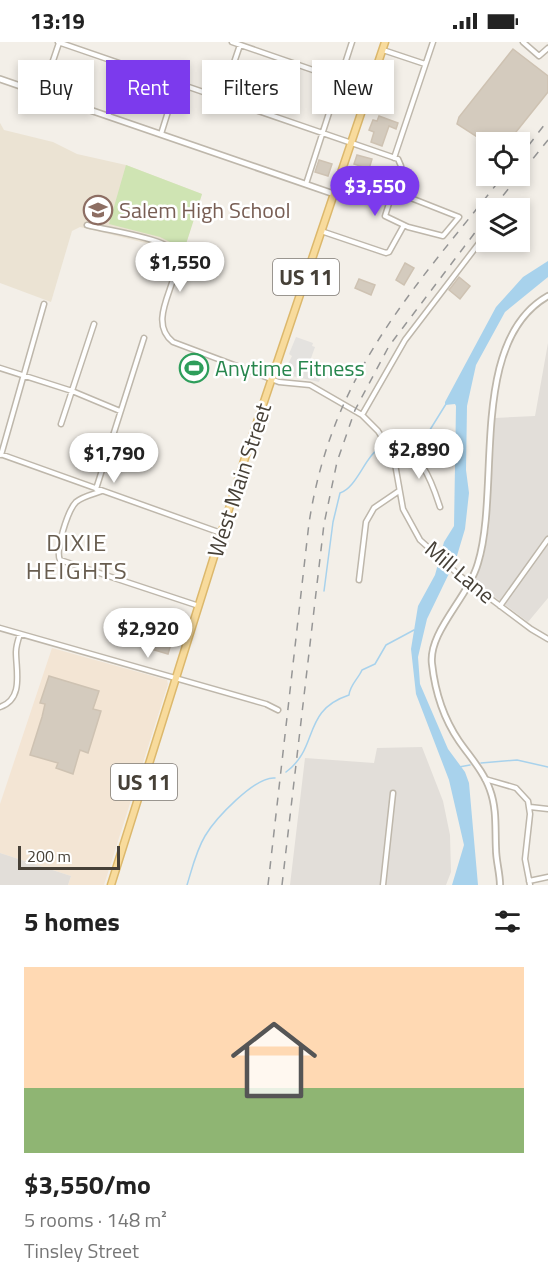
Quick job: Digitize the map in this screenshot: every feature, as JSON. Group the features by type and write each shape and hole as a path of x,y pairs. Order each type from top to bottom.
{"main road":[{"name":"West Main Street","path":"380,60 385,42"},
{"name":"West Main Street","path":"111,885 222,534 361,114"}],"street":[{"path":"53,60 59,42 111,60"},
{"path":"232,42 312,70"},
{"path":"347,60 352,42"},
{"path":"394,158 433,42"},
{"path":"523,42 541,56 548,48"},
{"path":"235,60 240,45"},
{"path":"383,50 425,64"},
{"path":"0,79 18,85"},
{"path":"94,111 334,194"},
{"path":"160,134 167,114"},
{"path":"268,114 394,158 401,163 385,214 389,219 440,237 447,234 460,216 393,191"},
{"path":"306,184 329,114"},
{"name":"Mill Lane","path":"87,225 168,246 173,253 176,265 160,322 166,337 182,346 272,380 314,386 362,415 378,431 392,454 403,509 420,540 459,575 548,639"},
{"path":"321,231 388,253 404,225"},
{"path":"362,415 405,340 476,247"},
{"path":"500,885 495,807 485,779 447,721 431,660 436,637 471,584 480,559 485,534 493,398 507,346 520,322 535,304 548,296"},
{"path":"44,304 0,454 222,534"},
{"path":"61,424 94,324"},
{"path":"96,489 144,338"},
{"path":"0,368 72,391 120,411"},
{"path":"392,454 400,451 408,454 424,469 440,507"},
{"path":"102,491 77,501 69,515 57,556 62,562 199,606"},
{"path":"359,580 369,514 399,491"},
{"path":"501,606 548,540"},
{"path":"0,628 266,704 278,710"},
{"path":"0,707 11,701 16,689 18,678 16,649 20,634"},
{"path":"485,779 516,788 526,797 530,807 525,859 530,883 548,876"},
{"path":"383,885 393,793"},
{"path":"530,807 548,809"}],"shaded area":[{"name":"Salem High School","path":"0,123 4,130 53,142 77,154 126,165 202,194 186,244 162,247 80,227 72,231 51,302 0,283"},
{"path":"296,337 313,343 312,346 315,347 310,361 325,366 319,382 292,376 287,366 292,356 289,354"},
{"path":"548,343 548,598 528,622 475,582 484,556 489,528 495,418 535,416"},
{"path":"52,648 167,680 168,684 104,885 68,885 71,876 0,853 0,804"},
{"path":"422,747 443,801 450,835 451,872 446,885 290,885 305,758 374,763 377,748"},
{"path":"0,853 71,876 68,885 0,885"}],"green space":[{"path":"126,165 202,194 186,244 174,244 160,237 109,224"}],"water":[{"path":"548,261 548,277 505,312 476,365 467,406 466,470 469,493 465,529 456,559 427,619 418,657 420,684 448,749 465,772 469,783 478,885 452,885 464,845 449,780 416,694 411,649 418,606 435,575 444,542 454,526 456,406 455,404 445,405 445,402 496,307 523,277"}],"building":[{"path":"513,49 548,76 548,92 516,132 476,132 476,136 457,124 459,117"},
{"path":"379,116 398,123 396,129 389,126 382,146 371,142 374,132 369,130 373,120 377,121"},
{"path":"357,155 372,159 369,169 354,164"},
{"path":"319,160 332,164 328,176 315,172"},
{"path":"405,263 414,268 404,285 396,280"},
{"path":"459,277 470,286 460,299 449,290"},
{"path":"359,279 375,285 371,295 355,288"},
{"path":"161,610 177,615 175,625 158,620"},
{"path":"157,629 174,634 168,654 151,649"},
{"path":"49,676 99,691 93,709 101,711 88,753 80,750 73,774 56,768 58,763 30,755 42,717 45,704 40,703"}],"waterway":[{"path":"389,443 401,440 414,444 428,433 446,404"},
{"path":"324,591 333,522 340,493 352,484 371,456 383,446"},
{"path":"286,772 303,752 324,710 349,695 362,670 375,664 386,645 414,630"},
{"path":"481,763 517,760 548,767"},
{"path":"459,767 470,765"},
{"path":"187,885 202,842 217,819 247,791 267,779 275,778"}],"railway":[{"path":"530,144 548,120"},
{"path":"501,198 548,140"},
{"path":"268,885 309,523 320,470 336,422 357,377 381,336 408,296 495,186"},
{"path":"282,885 324,524 337,462 355,410 389,346 476,231"}],"place":[{"name":"Salem High School","path":"98,210"},
{"name":"Anytime Fitness","path":"194,368"}],"district":[{"name":"DIXIE HEIGHTS","path":"77,556"}]}
